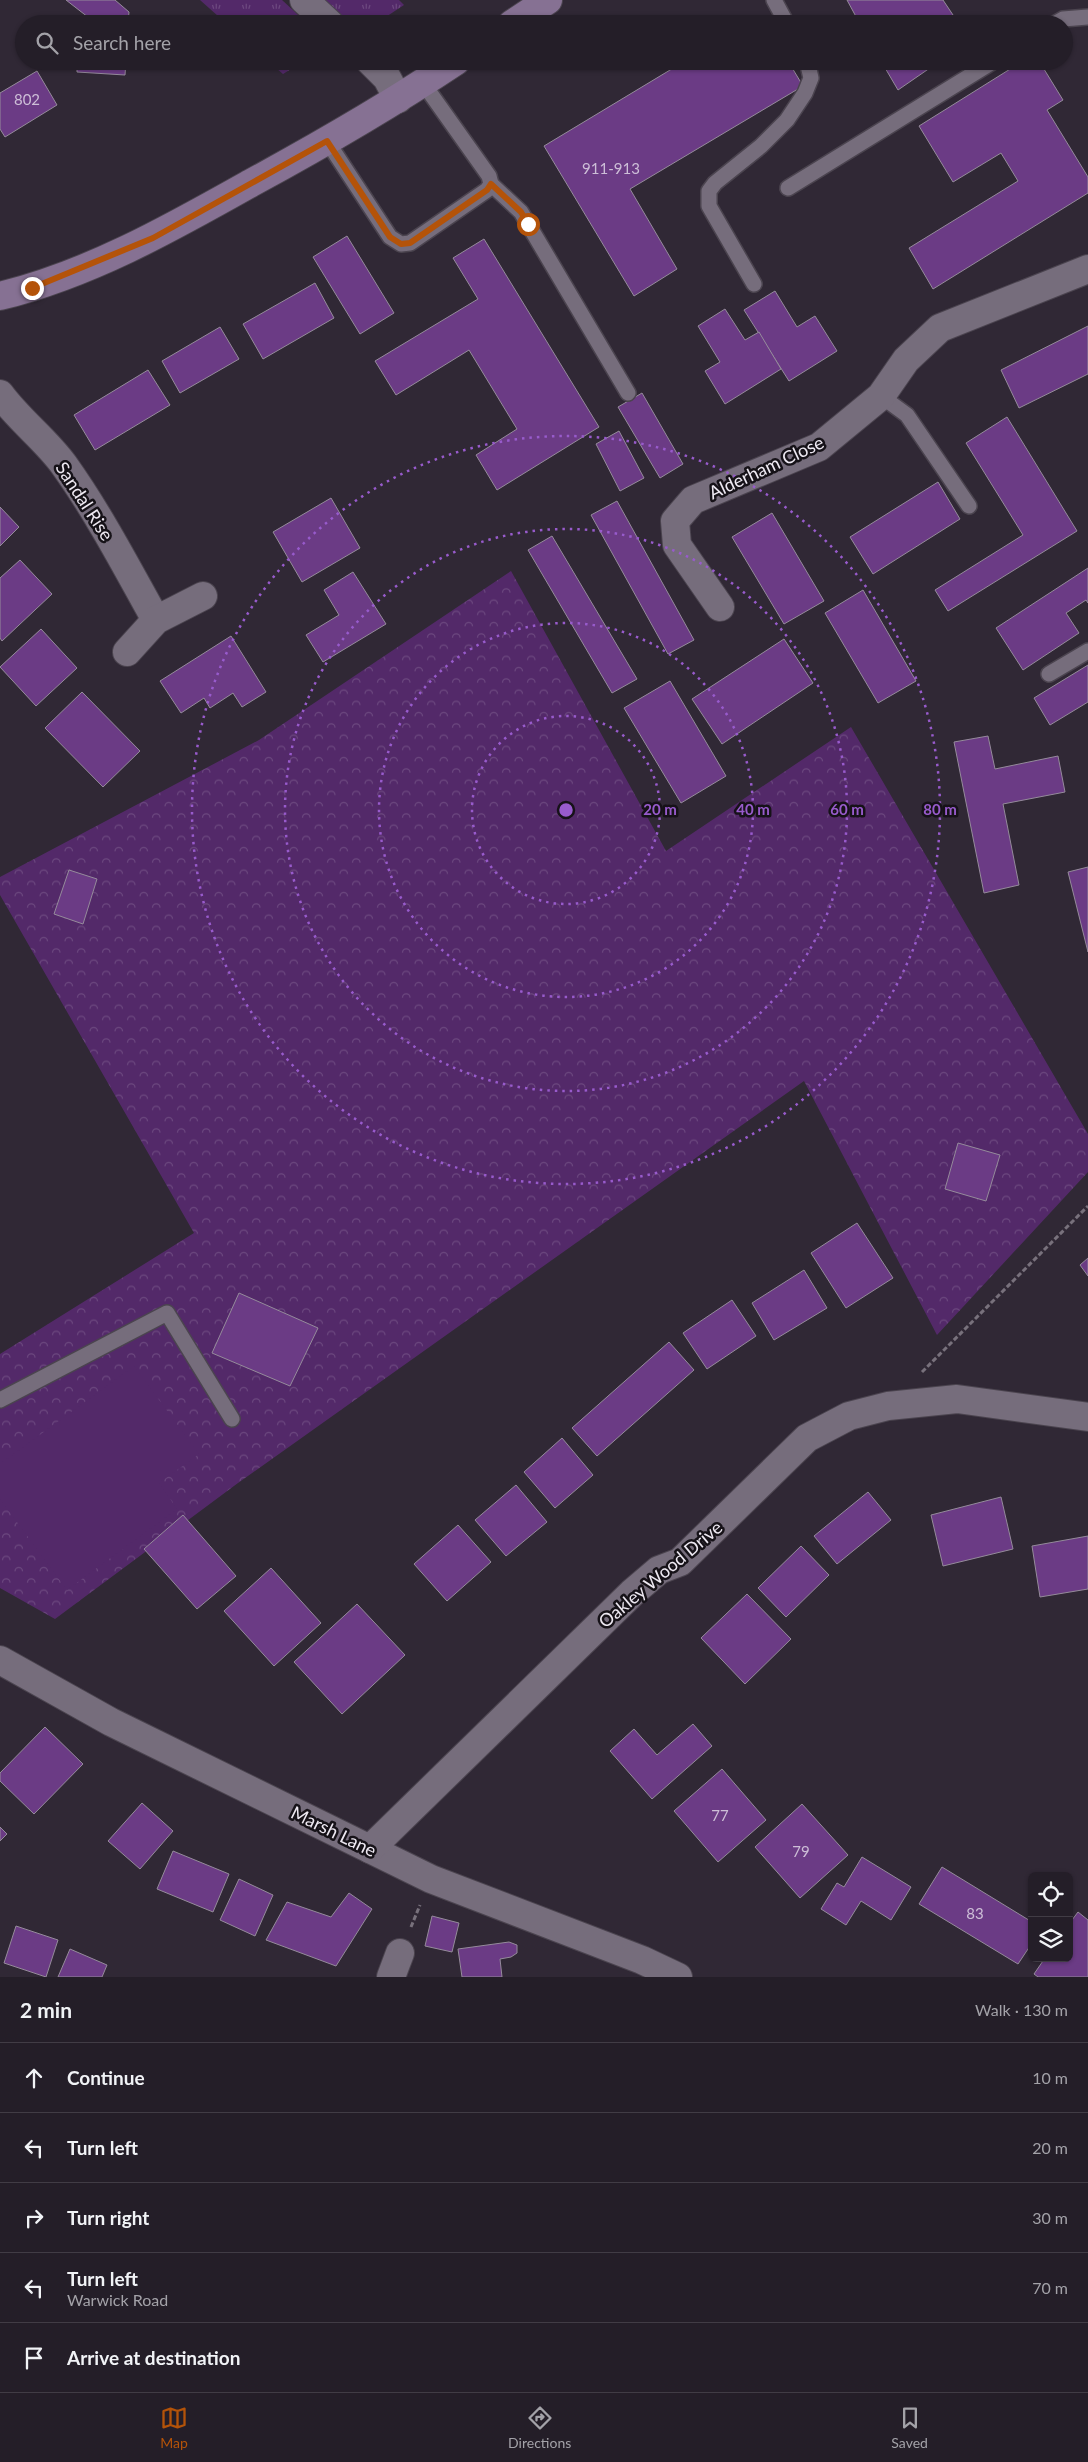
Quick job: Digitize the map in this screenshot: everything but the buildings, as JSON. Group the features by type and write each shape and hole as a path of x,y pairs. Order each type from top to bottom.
{"main road":[{"path":"526,15 548,0"},
{"path":"0,296 32,288 153,238 327,141 442,70"}],"street":[{"path":"304,0 320,15"},
{"path":"379,70 387,78 398,99"},
{"name":"Alderham Close","path":"720,608 677,545 675,521 693,500 819,447 881,396 906,360 940,328 1088,269"},
{"name":"Sandal Rise","path":"0,394 15,414 63,464 120,555 156,620"},
{"path":"128,652 156,620 202,596"},
{"name":"Oakley Wood Drive","path":"370,1849 595,1628 659,1570 680,1562 807,1438 849,1416 888,1406 957,1399 1088,1417"},
{"name":"Marsh Lane","path":"0,1660 112,1722 431,1879 642,1960 678,1977"}],"lane":[{"path":"774,0 782,15"},
{"path":"1073,18 1088,17"},
{"path":"754,284 709,206 708,191 715,182 761,146 787,120 805,93 811,78 809,70"},
{"path":"788,188 979,70"},
{"path":"423,83 489,176 491,184 521,212 628,393"},
{"path":"327,141 390,237 401,244 410,243 487,190 491,184"},
{"path":"881,396 907,414 969,506"},
{"path":"1049,674 1088,651"},
{"path":"0,1400 167,1313 232,1419"}],"path":[{"path":"921,1374 1088,1206"},
{"path":"396,1965 431,1879"}],"green space":[{"path":"200,0 282,0 298,15 217,15"},
{"path":"325,0 399,0 404,5 389,15 341,15"},
{"path":"278,70 289,70 283,74"},
{"path":"511,571 666,851 851,727 1088,1134 1088,1172 937,1335 804,1081 238,1483 55,1619 0,1588 0,1354 194,1233 0,895 0,877 259,740"},
{"path":"134,1366 199,1454 159,1483 177,1509 67,1590 0,1499 0,1464"}],"route":[{"path":"32,288 83,269 153,238 327,141 390,237 401,244 410,243 487,190 491,184 521,212 528,224"}]}
